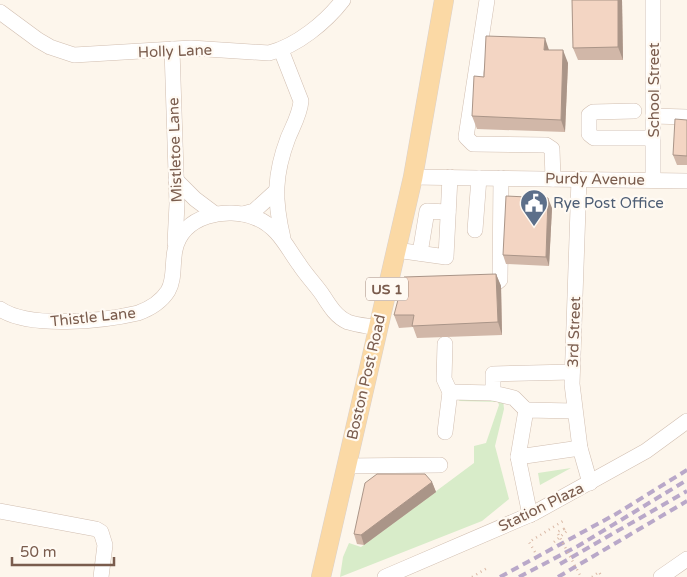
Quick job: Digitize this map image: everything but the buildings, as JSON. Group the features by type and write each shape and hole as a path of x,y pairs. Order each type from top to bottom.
{"main road":[{"name":"Boston Post Road","path":"320,577 378,328 396,281 396,250 412,177 444,0"}],"street":[{"name":"Holly Lane","path":"2,15 50,47 74,55 209,48 257,53 281,50 321,22 344,0"},
{"path":"487,0 466,137 473,144 546,145 552,149 553,179"},
{"name":"School Street","path":"653,180 654,0"},
{"name":"Mistletoe Lane","path":"172,49 176,180 175,250"},
{"path":"281,50 301,101 282,156 275,192 276,207 283,238"},
{"path":"634,111 593,112 589,115 589,134 594,138 654,138"},
{"path":"654,116 687,118"},
{"name":"Purdy Avenue","path":"412,177 687,181"},
{"path":"396,250 446,257 450,178"},
{"path":"475,230 479,178"},
{"path":"468,283 495,284 500,280 501,178"},
{"name":"3rd Street","path":"579,179 572,372 574,412 580,448 590,483"},
{"path":"176,180 194,199 214,214"},
{"path":"243,214 254,210 275,192"},
{"path":"405,210 448,212"},
{"path":"420,253 427,211"},
{"name":"Thistle Lane","path":"0,309 17,318 46,322 138,313 149,309 167,292 171,284 175,250 184,230 192,223 214,214 243,214 265,222 283,238 300,266 339,316 348,322 378,328"},
{"path":"445,344 444,379 450,392 445,432"},
{"path":"493,393 493,374 572,372"},
{"path":"450,392 493,393 514,398 526,410 574,412"},
{"path":"526,410 518,457 530,515"},
{"name":"Station Plaza","path":"395,575 530,515 653,447 687,421"},
{"path":"518,457 580,448"},
{"path":"346,466 440,465"},
{"path":"0,511 96,529 101,532 105,545 102,577"},
{"path":"661,577 687,560"}],"path":[{"path":"535,552 529,542 564,521"},
{"path":"554,542 566,529 557,532 581,577"},
{"path":"472,577 489,567"},
{"path":"592,577 599,572 602,577"}],"green space":[{"path":"460,399 503,399 504,409 495,446 509,499 482,521 340,577 343,557 349,543 361,547 474,463 474,446 486,443 499,405 498,402 459,401"},
{"path":"571,468 540,485 538,473"}],"railway":[{"path":"500,577 616,514 687,470"},
{"path":"519,577 578,546 687,480"},
{"path":"560,564 687,491"},
{"path":"558,577 687,501"}],"place":[{"name":"Rye Post Office","path":"534,227"}]}
